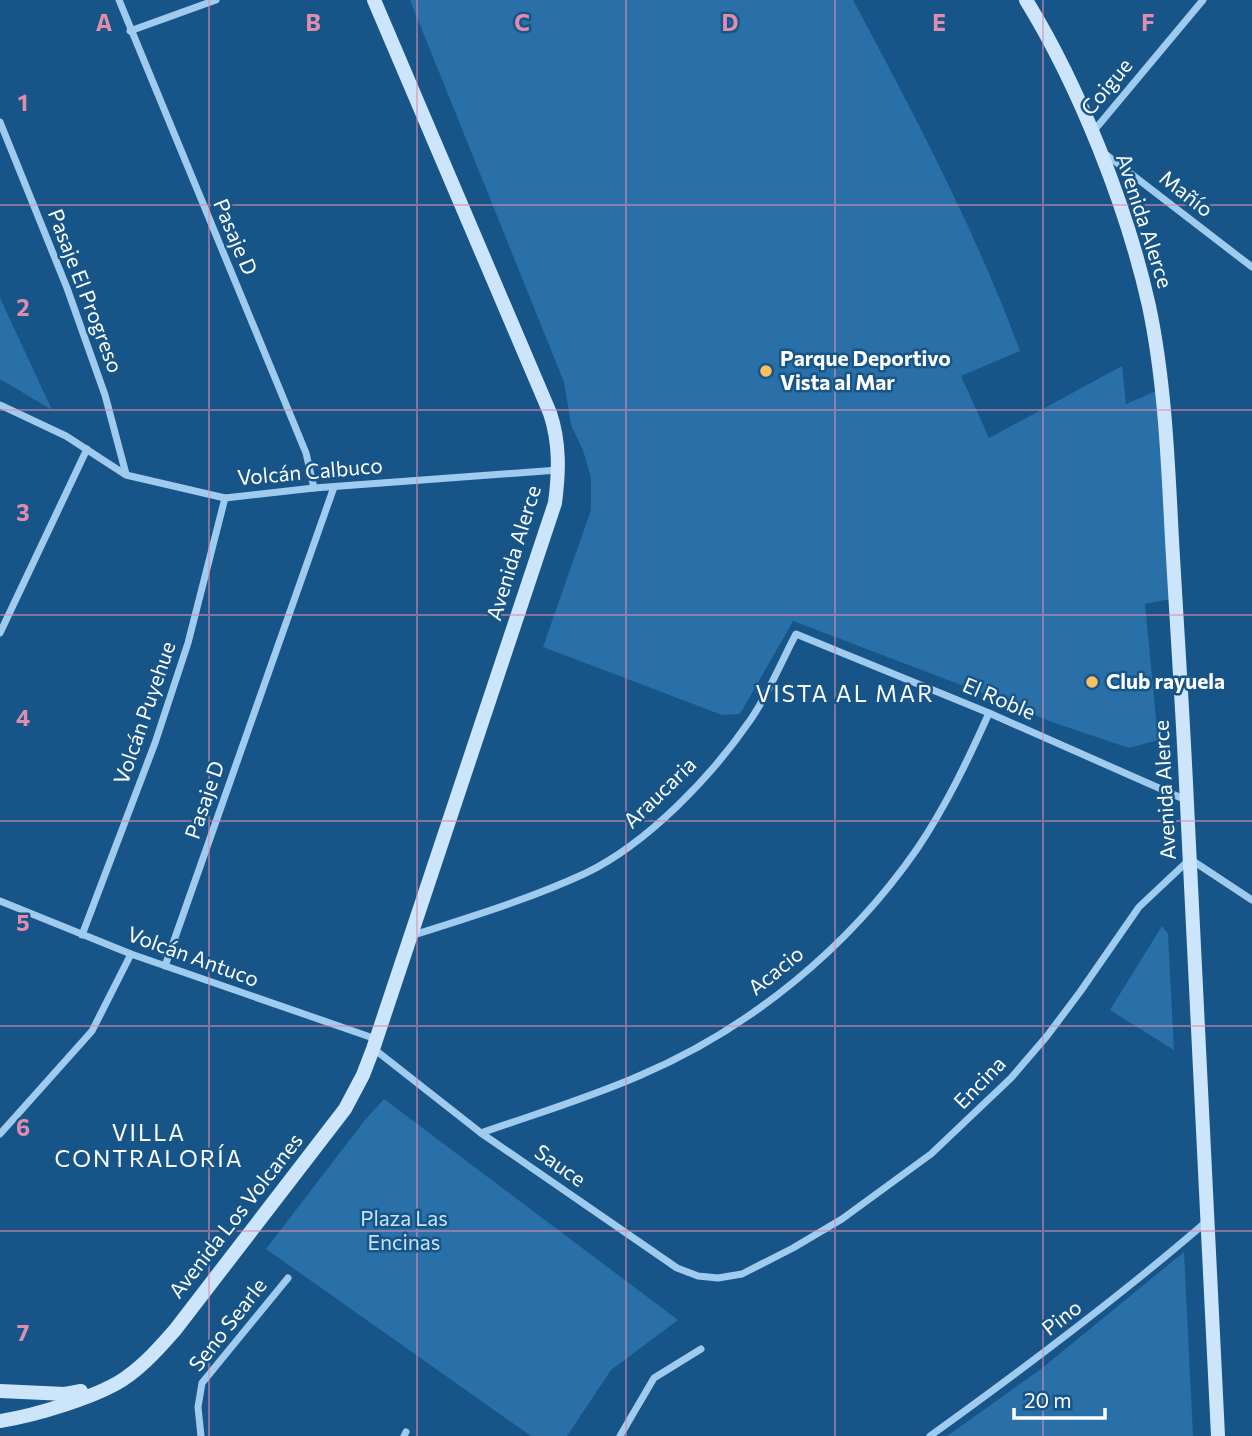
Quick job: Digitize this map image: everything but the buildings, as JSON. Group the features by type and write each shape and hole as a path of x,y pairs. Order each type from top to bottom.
{"street":[{"name":"Pasaje D","path":"119,0 306,453 314,488"},
{"path":"130,31 216,0"},
{"name":"Avenida Alerce","path":"374,0 550,413 555,430 559,470 555,503 375,1044"},
{"name":"Avenida Alerce","path":"1026,0 1044,29 1092,133 1133,247 1149,307 1160,376 1186,757 1218,1436"},
{"name":"Coigue","path":"1092,133 1203,0"},
{"name":"Pasaje El Progreso","path":"0,122 67,288 105,395 126,475"},
{"name":"Mañío","path":"1098,149 1252,267"},
{"name":"Volcán Calbuco","path":"0,405 66,436 126,475 225,498 314,488 559,470"},
{"path":"0,633 87,449"},
{"name":"Pasaje D","path":"165,966 334,487"},
{"name":"Volcán Puyehue","path":"82,935 159,731 188,642 225,498"},
{"name":"El Roble","path":"796,634 989,713 1186,800"},
{"name":"Araucaria","path":"410,936 497,908 587,872 647,834 704,778 752,718 796,634"},
{"name":"Acacio","path":"481,1133 642,1075 733,1026 775,996 852,928 917,849 968,760 989,713"},
{"path":"1189,859 1252,900"},
{"name":"Encina","path":"742,1274 793,1248 853,1212 931,1154 972,1117 1011,1078 1047,1036 1139,907 1189,859"},
{"name":"Volcán Antuco","path":"0,901 131,954 375,1044"},
{"path":"0,1134 92,1031 131,954"},
{"name":"Sauce","path":"375,1044 481,1133 677,1268 698,1276 718,1279 742,1274"},
{"name":"Avenida Los Volcanes","path":"0,1421 29,1417 107,1388 153,1356 345,1109 375,1044"},
{"name":"Pino","path":"930,1436 1039,1359 1209,1219"},
{"name":"Seno Searle","path":"201,1436 198,1407 202,1383 288,1278"},
{"path":"620,1436 654,1378 702,1349"},
{"name":"Avenida Los Volcanes","path":"0,1391 65,1394 107,1388"}],"green space":[{"name":"Parque Deportivo Vista al Mar","path":"410,0 853,0 963,216 1020,351 961,376 989,438 1122,366 1126,404 1161,389 1175,598 1145,604 1158,740 1129,748 1049,721 793,621 740,714 722,715 543,647 591,510 591,478 583,450 571,425 564,382"},
{"path":"0,298 52,410 0,379"},
{"path":"1162,926 1168,934 1174,1050 1110,1010"},
{"name":"Plaza Las Encinas","path":"384,1099 678,1320 611,1370 567,1436 531,1436 266,1249"},
{"path":"1184,1252 1193,1436 947,1436 1041,1369"}],"place":[{"name":"Parque Deportivo Vista al Mar","path":"766,371"},
{"name":"Club rayuela","path":"1092,682"}],"district":[{"name":"VISTA AL MAR","path":"845,694"},
{"name":"VILLA CONTRALORÍA","path":"149,1146"}]}
